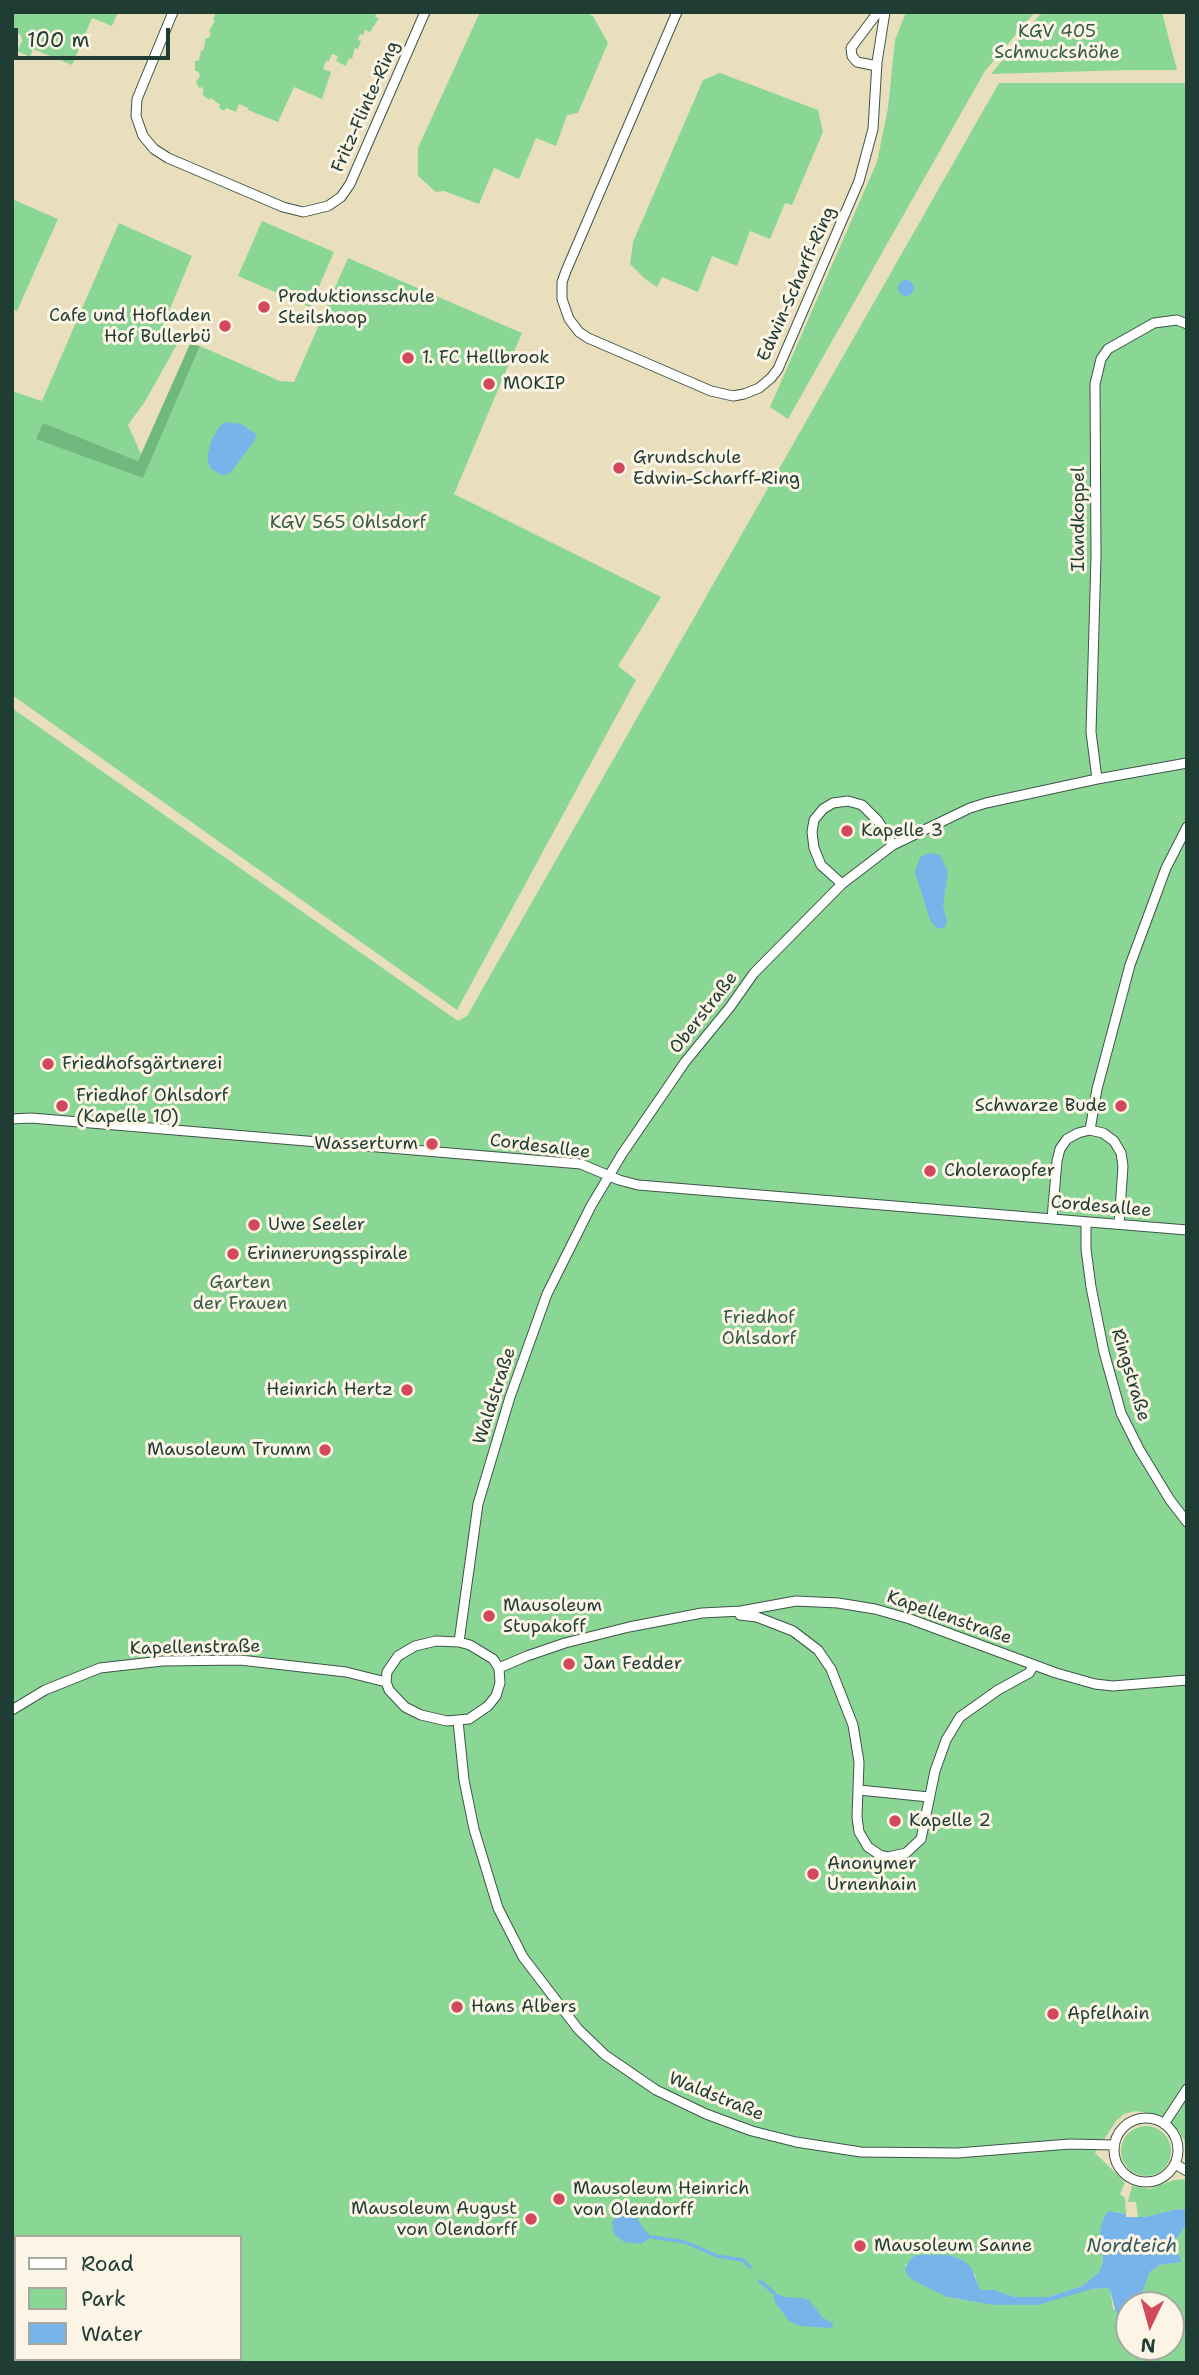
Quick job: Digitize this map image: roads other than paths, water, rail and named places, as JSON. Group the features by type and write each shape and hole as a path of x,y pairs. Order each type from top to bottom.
{"street":[{"name":"Fritz-Flinte-Ring","path":"173,12 137,99 137,121 147,142 168,158 283,207 308,212 333,203 351,184 425,12"},
{"name":"Edwin-Scharff-Ring","path":"677,12 566,271 562,282 562,299 569,319 583,335 716,393 738,395 754,391 768,382 778,369 863,169 873,129 877,66 885,12"},
{"path":"877,66 857,62 852,56 851,48 878,12"},
{"name":"Ilandkoppel","path":"1097,779 1091,732 1096,557 1093,405 1095,384 1101,359 1108,349 1154,323 1177,320 1187,324"},
{"name":"Oberstraße","path":"609,1175 685,1062 754,973 842,884 893,845 970,808 1097,779 1187,763"},
{"path":"842,884 821,865 814,848 814,820 823,809 832,803 848,801 862,805 878,821 893,845"},
{"path":"1090,1130 1097,1089 1130,962 1166,868 1187,827"},
{"name":"Cordesallee","path":"12,1119 31,1118 581,1164 638,1185 1187,1230"},
{"path":"1052,1219 1056,1161 1060,1149 1067,1139 1090,1130 1103,1133 1114,1141 1121,1153 1123,1166 1119,1224"},
{"name":"Waldstraße","path":"459,1642 473,1530 496,1438 547,1294 609,1175"},
{"name":"Ringstraße","path":"1086,1222 1091,1287 1104,1352 1121,1413 1145,1459 1187,1522"},
{"name":"Kapellenstraße","path":"499,1668 582,1638 702,1613 728,1612 796,1601 838,1603 875,1609 1095,1684 1113,1686 1187,1680"},
{"name":"Kapellenstraße","path":"728,1612 757,1617 793,1631 818,1650 831,1669 853,1725 859,1762 857,1817 861,1838 873,1851 888,1857 906,1853 921,1839 929,1797 946,1740 960,1717 998,1690 1029,1673 1034,1664"},
{"path":"436,1641 459,1642 480,1650 493,1659 499,1668 499,1690 488,1706 468,1719 458,1721 437,1720 413,1712 394,1698 386,1682 391,1664 398,1656 415,1646 436,1641"},
{"name":"Kapellenstraße","path":"12,1710 45,1690 100,1668 162,1661 240,1660 346,1672 386,1682"},
{"name":"Waldstraße","path":"458,1721 464,1780 474,1829 498,1908 523,1957 578,2029 605,2055 656,2090 706,2114 752,2131 796,2142 861,2152 957,2152 1070,2144 1114,2145"},
{"path":"859,1790 929,1797"},
{"path":"1164,2124 1187,2089"},
{"path":"1150,2119 1164,2124 1178,2144 1175,2164 1162,2178 1153,2182 1133,2180 1116,2162 1114,2145 1120,2131 1135,2120 1150,2119"},
{"path":"1175,2164 1187,2171"}],"water":[{"path":"906,280 912,282 912,294 906,296 900,294 898,288 900,282"},
{"path":"226,422 241,424 256,434 255,440 232,471 224,476 211,469 208,453 212,439"},
{"path":"929,853 940,855 948,872 943,905 947,922 945,927 940,929 930,920 915,872 920,857"},
{"path":"624,2210 634,2213 652,2237 641,2244 624,2242 614,2234 612,2222 617,2213"},
{"name":"Nordteich","path":"1185,2210 1187,2224 1175,2241 1182,2262 1160,2265 1150,2272 1143,2291 1115,2291 1115,2309 1110,2290 1106,2288 1092,2289 1038,2305 993,2305 947,2297 909,2277 905,2270 915,2255 949,2255 963,2260 971,2267 980,2290 994,2290 1015,2297 1048,2297 1082,2286 1099,2272 1103,2262 1100,2233 1108,2211 1126,2214 1126,2217 1144,2217"},
{"path":"774,2293 809,2300 823,2318 833,2323 832,2328 800,2326 789,2321 774,2301"}],"waterway":[{"path":"652,2237 685,2242 717,2256 743,2260 750,2267"},
{"path":"760,2281 774,2293"}],"place":[{"name":"Produktionsschule Steilshoop","path":"264,307"},
{"name":"Cafe und Hofladen Hof Bullerbü","path":"225,326"},
{"name":"1. FC Hellbrook","path":"408,358"},
{"name":"MOKIP","path":"489,384"},
{"name":"Grundschule Edwin-Scharff-Ring","path":"619,468"},
{"name":"Kapelle 3","path":"847,831"},
{"name":"Friedhofsgärtnerei","path":"48,1064"},
{"name":"Friedhof Ohlsdorf (Kapelle 10)","path":"62,1106"},
{"name":"Schwarze Bude","path":"1121,1106"},
{"name":"Wasserturm","path":"432,1144"},
{"name":"Choleraopfer","path":"930,1171"},
{"name":"Uwe Seeler","path":"254,1225"},
{"name":"Erinnerungsspirale","path":"233,1254"},
{"name":"Heinrich Hertz","path":"407,1390"},
{"name":"Mausoleum Trumm","path":"325,1450"},
{"name":"Mausoleum Stupakoff","path":"489,1616"},
{"name":"Jan Fedder","path":"569,1664"},
{"name":"Kapelle 2","path":"895,1821"},
{"name":"Anonymer Urnenhain","path":"813,1874"},
{"name":"Hans Albers","path":"457,2007"},
{"name":"Apfelhain","path":"1053,2014"},
{"name":"Mausoleum Heinrich von Olendorff","path":"559,2199"},
{"name":"Mausoleum August von Olendorff","path":"531,2219"},
{"name":"Mausoleum Sanne","path":"860,2246"}],"park label":[{"name":"KGV 405 Schmuckshöhe","path":"1057,42"},
{"name":"KGV 565 Ohlsdorf","path":"348,523"},
{"name":"Garten der Frauen","path":"240,1293"},
{"name":"Friedhof Ohlsdorf","path":"759,1328"}]}
